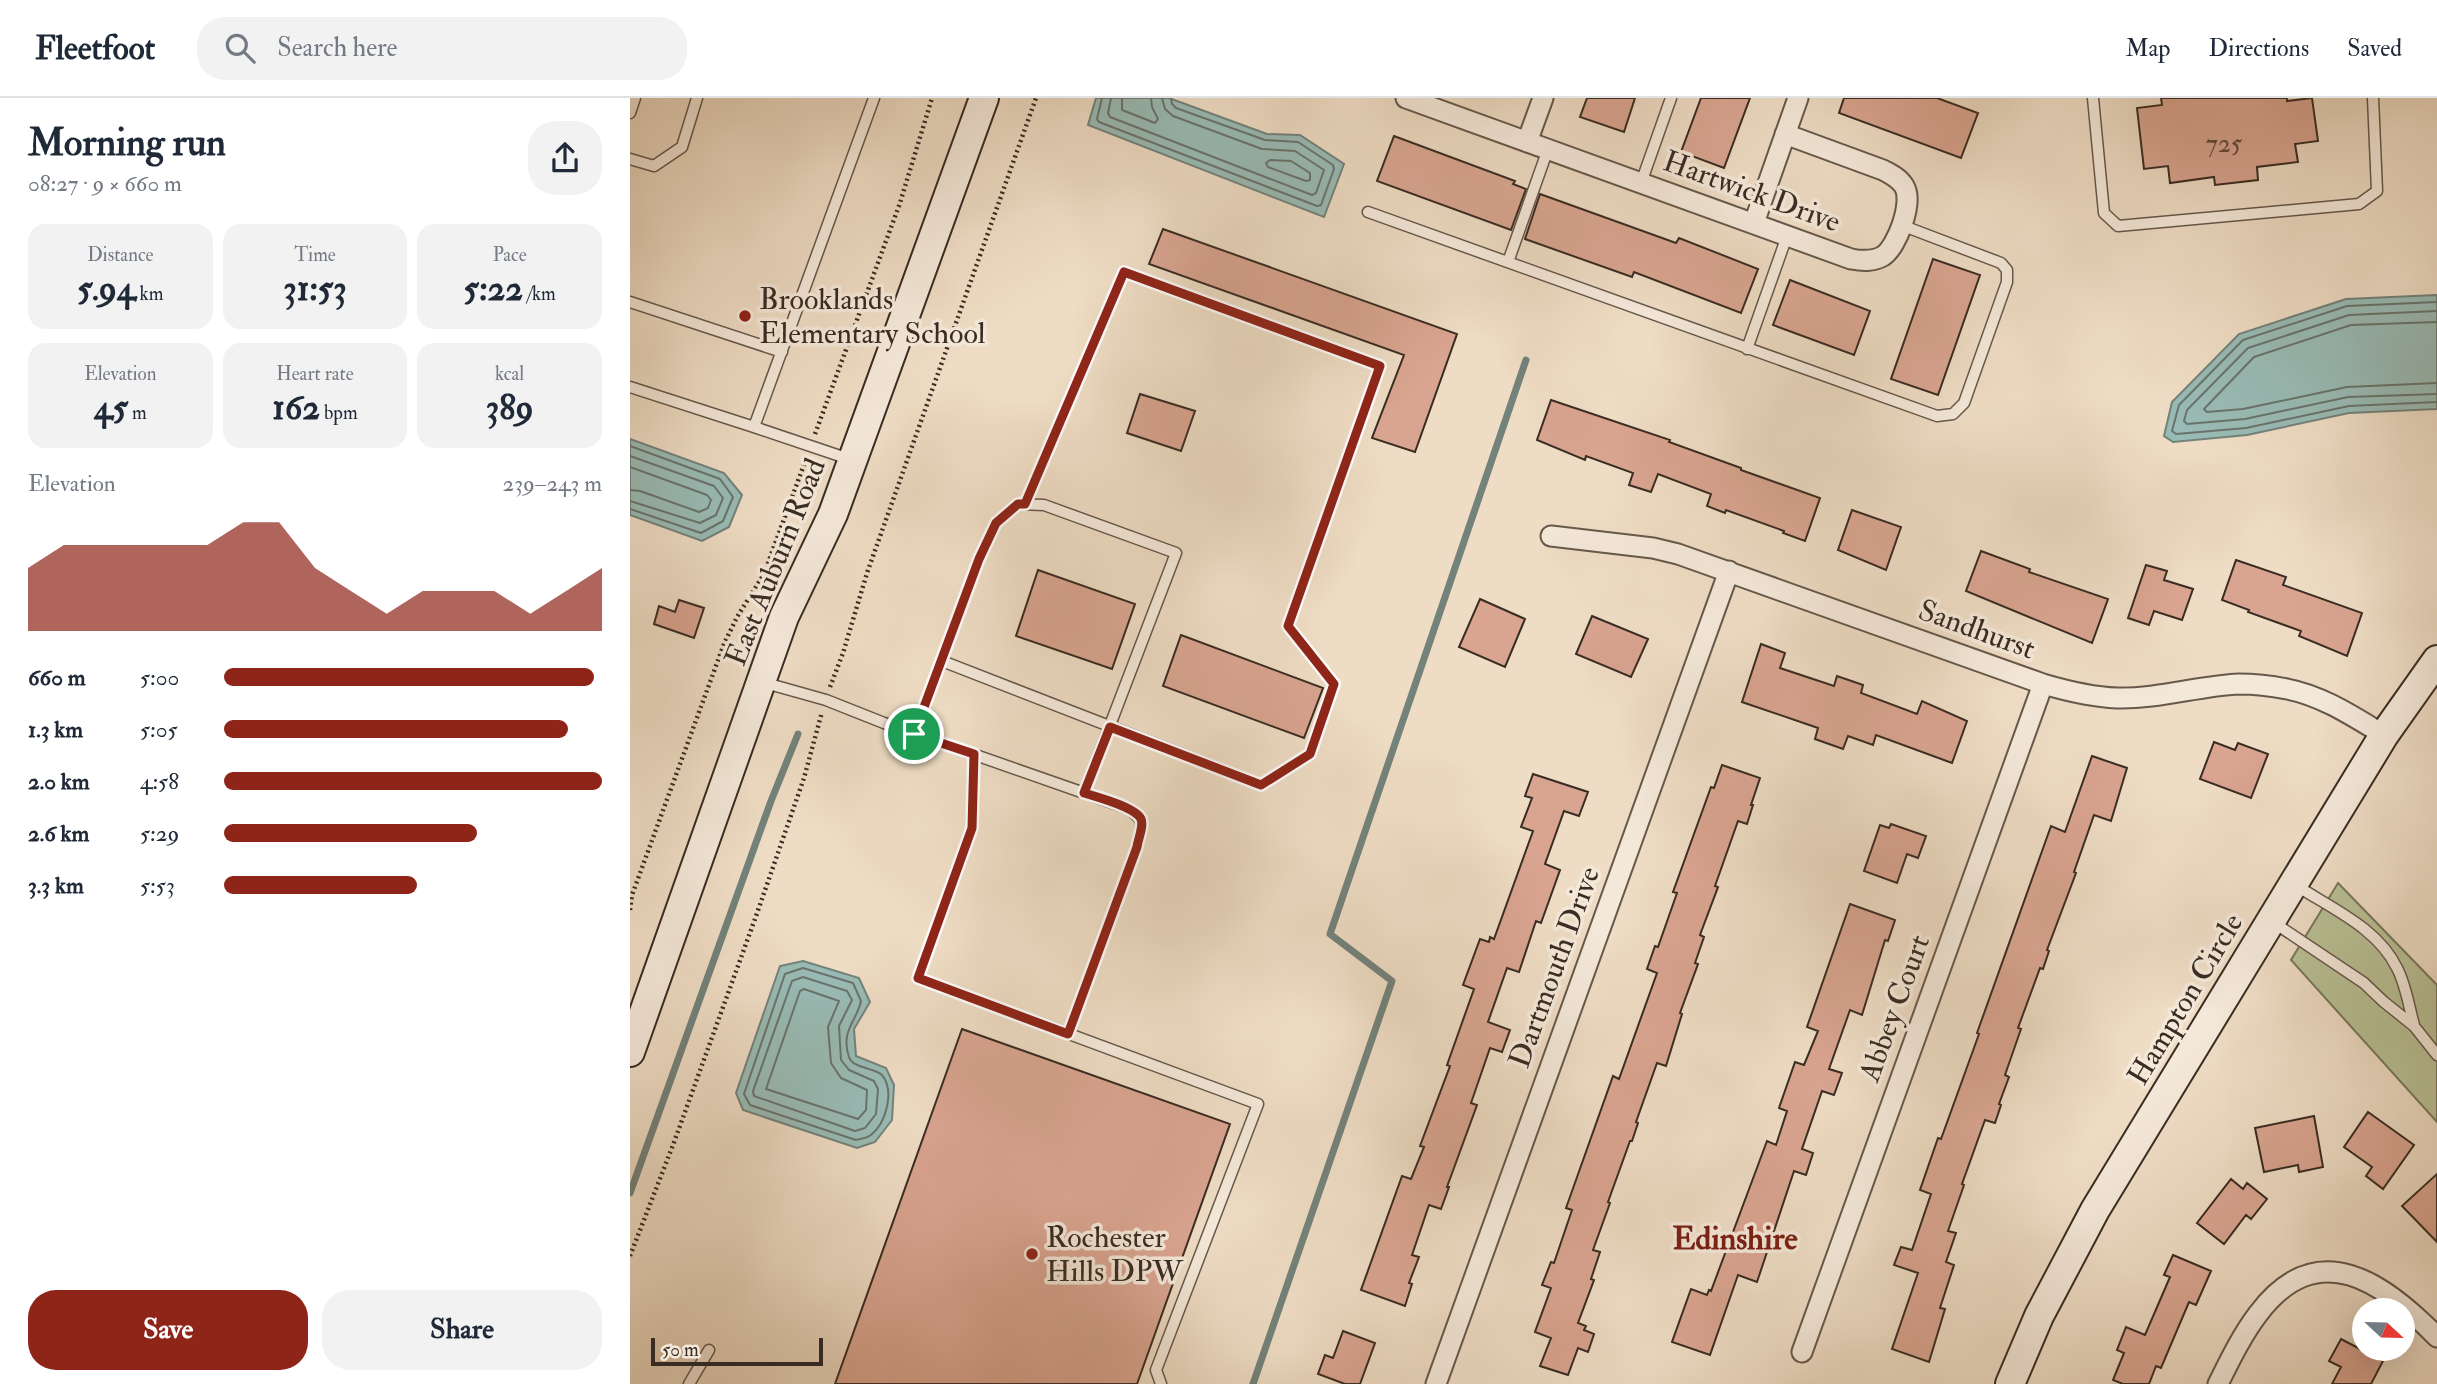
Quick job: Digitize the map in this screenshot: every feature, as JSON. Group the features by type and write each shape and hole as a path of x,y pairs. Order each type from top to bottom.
{"main road":[{"name":"East Auburn Road","path":"630,1052 784,617 833,514 984,98"},
{"name":"Hampton Circle","path":"2010,1384 2039,1316 2072,1251 2384,735 2437,660"}],"street":[{"name":"Hartwick Drive","path":"1406,98 1865,261 1881,257 1893,247 1907,207 1904,186 1895,176 1786,134"},
{"path":"1527,142 1543,98"},
{"path":"1754,223 1798,98"},
{"name":"Sandhurst","path":"1551,536 1653,548 1678,554 2043,684 2080,694 2118,698 2239,684 2262,685 2291,690 2323,701 2384,735"},
{"name":"Dartmouth Drive","path":"1436,1384 1729,571"},
{"name":"Abbey Court","path":"1802,1352 2043,684"},
{"path":"2218,1384 2258,1313 2292,1282 2313,1275 2328,1272 2364,1278 2384,1289 2413,1312 2437,1337"}],"lane":[{"path":"630,113 635,98"},
{"path":"630,159 654,166 682,147 697,98"},
{"path":"754,427 874,98"},
{"path":"1641,183 1671,98"},
{"path":"2093,98 2104,213 2118,226 2359,204 2377,191 2373,98"},
{"path":"1508,262 1548,149"},
{"path":"1368,212 1937,416 1953,414 1964,403 2007,282 2007,270 2001,263 1901,225"},
{"path":"1747,349 1788,235"},
{"path":"942,661 1261,785 1310,754 1334,684 1288,626 1380,366 1124,272 1025,504"},
{"path":"630,302 782,352"},
{"path":"630,387 852,460"},
{"path":"914,734 979,559 996,523 1018,504 1044,505 1176,552 1084,793"},
{"path":"761,682 826,700 914,734 1127,808 1140,816 1142,822 1137,847 1068,1034"},
{"path":"974,754 972,828 918,978 1258,1104 1156,1370 1161,1384"},
{"path":"2293,883 2365,929 2388,951 2399,971 2414,1026"},
{"path":"2271,921 2341,966 2414,1026 2437,1055"},
{"path":"689,1384 709,1350"}],"path":[{"path":"820,423 900,203 932,98"},
{"path":"831,686 867,573 1036,98"},
{"path":"630,910 632,895 724,644 737,617 764,575 804,465"},
{"path":"630,1256 759,906 804,778 822,712"}],"green space":[{"path":"2338,883 2437,985 2437,1122 2291,960"}],"water":[{"path":"1096,98 1169,98 1267,134 1300,135 1344,164 1324,217 1088,125"},
{"path":"2437,295 2437,409 2349,413 2247,435 2173,442 2164,436 2172,402 2239,334 2346,299"},
{"path":"630,439 724,473 742,495 729,527 702,541 630,515"},
{"path":"803,961 859,978 870,1002 854,1029 856,1056 886,1068 894,1085 892,1120 875,1142 857,1148 743,1110 736,1093 780,966"}],"building":[{"path":"1587,98 1635,98 1624,132 1580,117"},
{"path":"1701,98 1750,98 1724,168 1681,152"},
{"path":"1844,98 1937,98 1978,113 1961,158 1839,113"},
{"path":"2161,98 2287,98 2287,101 2312,98 2318,141 2295,144 2298,162 2257,167 2258,180 2215,185 2214,177 2170,183 2168,166 2144,169 2137,108 2162,105"},
{"path":"1394,136 1515,181 1513,184 1526,189 1511,230 1377,181"},
{"path":"1540,194 1676,243 1679,238 1758,269 1741,313 1634,272 1632,277 1525,239"},
{"path":"1163,229 1457,334 1415,452 1372,438 1404,355 1149,264"},
{"path":"1933,259 1980,275 1938,395 1891,379"},
{"path":"1790,280 1870,311 1854,355 1773,325"},
{"path":"1140,394 1195,411 1181,451 1127,433"},
{"path":"1551,400 1670,440 1669,442 1741,470 1820,498 1805,541 1726,510 1725,513 1707,506 1711,494 1658,474 1651,492 1629,485 1633,473 1586,456 1585,460 1537,440"},
{"path":"1852,510 1901,527 1886,570 1838,550"},
{"path":"1981,551 2030,569 2029,572 2108,599 2092,643 1966,591"},
{"path":"2236,560 2286,577 2283,585 2362,613 2347,656 2299,636 2301,631 2222,600"},
{"path":"2146,565 2167,571 2164,580 2193,589 2182,620 2154,611 2149,625 2128,618"},
{"path":"1038,570 1135,604 1112,669 1016,636"},
{"path":"1480,599 1525,619 1505,667 1459,647"},
{"path":"679,600 704,608 694,638 654,624 659,606 675,612"},
{"path":"1592,616 1648,639 1631,677 1576,654"},
{"path":"1181,635 1323,688 1304,738 1163,686"},
{"path":"1761,644 1785,653 1780,668 1834,686 1837,676 1863,685 1861,693 1917,714 1922,701 1967,721 1952,763 1876,735 1873,745 1848,736 1843,749 1815,739 1818,728 1742,702"},
{"path":"2214,742 2235,750 2238,743 2268,754 2251,798 2200,779"},
{"path":"2092,756 2127,768 2111,821 2094,815 2047,950 2049,951 2043,969 2040,968 2018,1028 2021,1029 2005,1075 2009,1077 1995,1123 1985,1120 1962,1184 1964,1185 1948,1231 1956,1233 1946,1262 1954,1265 1940,1308 1945,1309 1929,1362 1892,1349 1918,1273 1894,1265 1901,1247 1912,1250 1931,1194 1920,1190 1979,1034 1977,1033 2051,826 2065,832"},
{"path":"1722,765 1760,778 1747,824 1738,821 1715,886 1718,887 1700,935 1704,937 1695,963 1698,964 1680,1013 1682,1014 1666,1066 1657,1063 1632,1141 1608,1202 1610,1203 1593,1250 1600,1252 1591,1279 1594,1280 1578,1323 1586,1326 1584,1330 1594,1334 1588,1352 1578,1348 1568,1375 1540,1366 1551,1338 1535,1332 1551,1288 1542,1285 1551,1262 1554,1263 1572,1210 1566,1208 1613,1076 1619,1079 1657,973 1647,969 1655,946 1658,947 1677,893 1673,892 1711,787 1714,788"},
{"path":"1533,774 1588,792 1579,816 1564,811 1545,864 1560,870 1541,923 1536,921 1519,972 1507,968 1488,1022 1510,1030 1502,1052 1490,1048 1471,1103 1477,1105 1441,1209 1429,1205 1412,1255 1419,1257 1409,1283 1412,1284 1405,1306 1361,1290 1402,1176 1411,1179 1424,1147 1420,1146 1450,1066 1447,1065 1474,989 1463,985 1480,939 1489,942 1490,937 1494,939 1533,831 1521,827 1532,798 1525,796"},
{"path":"1891,824 1926,836 1918,858 1907,854 1897,883 1864,871 1880,825 1889,828"},
{"path":"1850,904 1895,920 1888,941 1885,940 1862,1015 1850,1010 1829,1069 1842,1073 1834,1095 1822,1091 1802,1149 1813,1153 1806,1175 1794,1171 1757,1282 1738,1275 1710,1355 1672,1342 1691,1289 1707,1295 1709,1290 1711,1291 1767,1141 1776,1145 1787,1111 1779,1108 1795,1062 1804,1065 1818,1031 1807,1027"},
{"name":"Rochester Hills DPW","path":"962,1029 1230,1124 1137,1384 835,1384"},
{"path":"2368,1112 2414,1145 2383,1189 2366,1176 2372,1167 2344,1147"},
{"path":"2314,1116 2323,1167 2299,1172 2298,1165 2264,1172 2255,1128"},
{"path":"2437,1174 2437,1242 2402,1206"},
{"path":"2231,1179 2243,1189 2247,1183 2267,1199 2251,1219 2246,1215 2224,1244 2197,1223"},
{"path":"2173,1255 2211,1271 2196,1305 2189,1302 2161,1368 2156,1366 2149,1384 2123,1384 2113,1380 2124,1353 2117,1350 2126,1327 2145,1335 2170,1277 2164,1275"},
{"path":"1343,1331 1375,1343 1360,1384 1345,1384 1318,1374 1325,1355 1333,1358"},
{"path":"2341,1339 2352,1345 2352,1362 2382,1362 2371,1384 2332,1384 2341,1367 2329,1361"}],"waterway":[{"path":"1253,1384 1392,981 1330,934 1526,360"},
{"path":"630,1193 771,801 798,734"}],"place":[{"name":"Brooklands Elementary School","path":"745,316"},
{"name":"Rochester Hills DPW","path":"1032,1254"}],"district":[{"name":"Edinshire","path":"1735,1238"}],"route":[{"path":"1124,272 1380,366 1288,626 1334,684 1310,754 1261,785 1110,727 1084,793 1127,808 1140,816 1142,822 1137,847 1068,1034 918,978 972,828 974,754 914,734 979,559 996,523 1018,504 1025,504 1124,272"}]}
